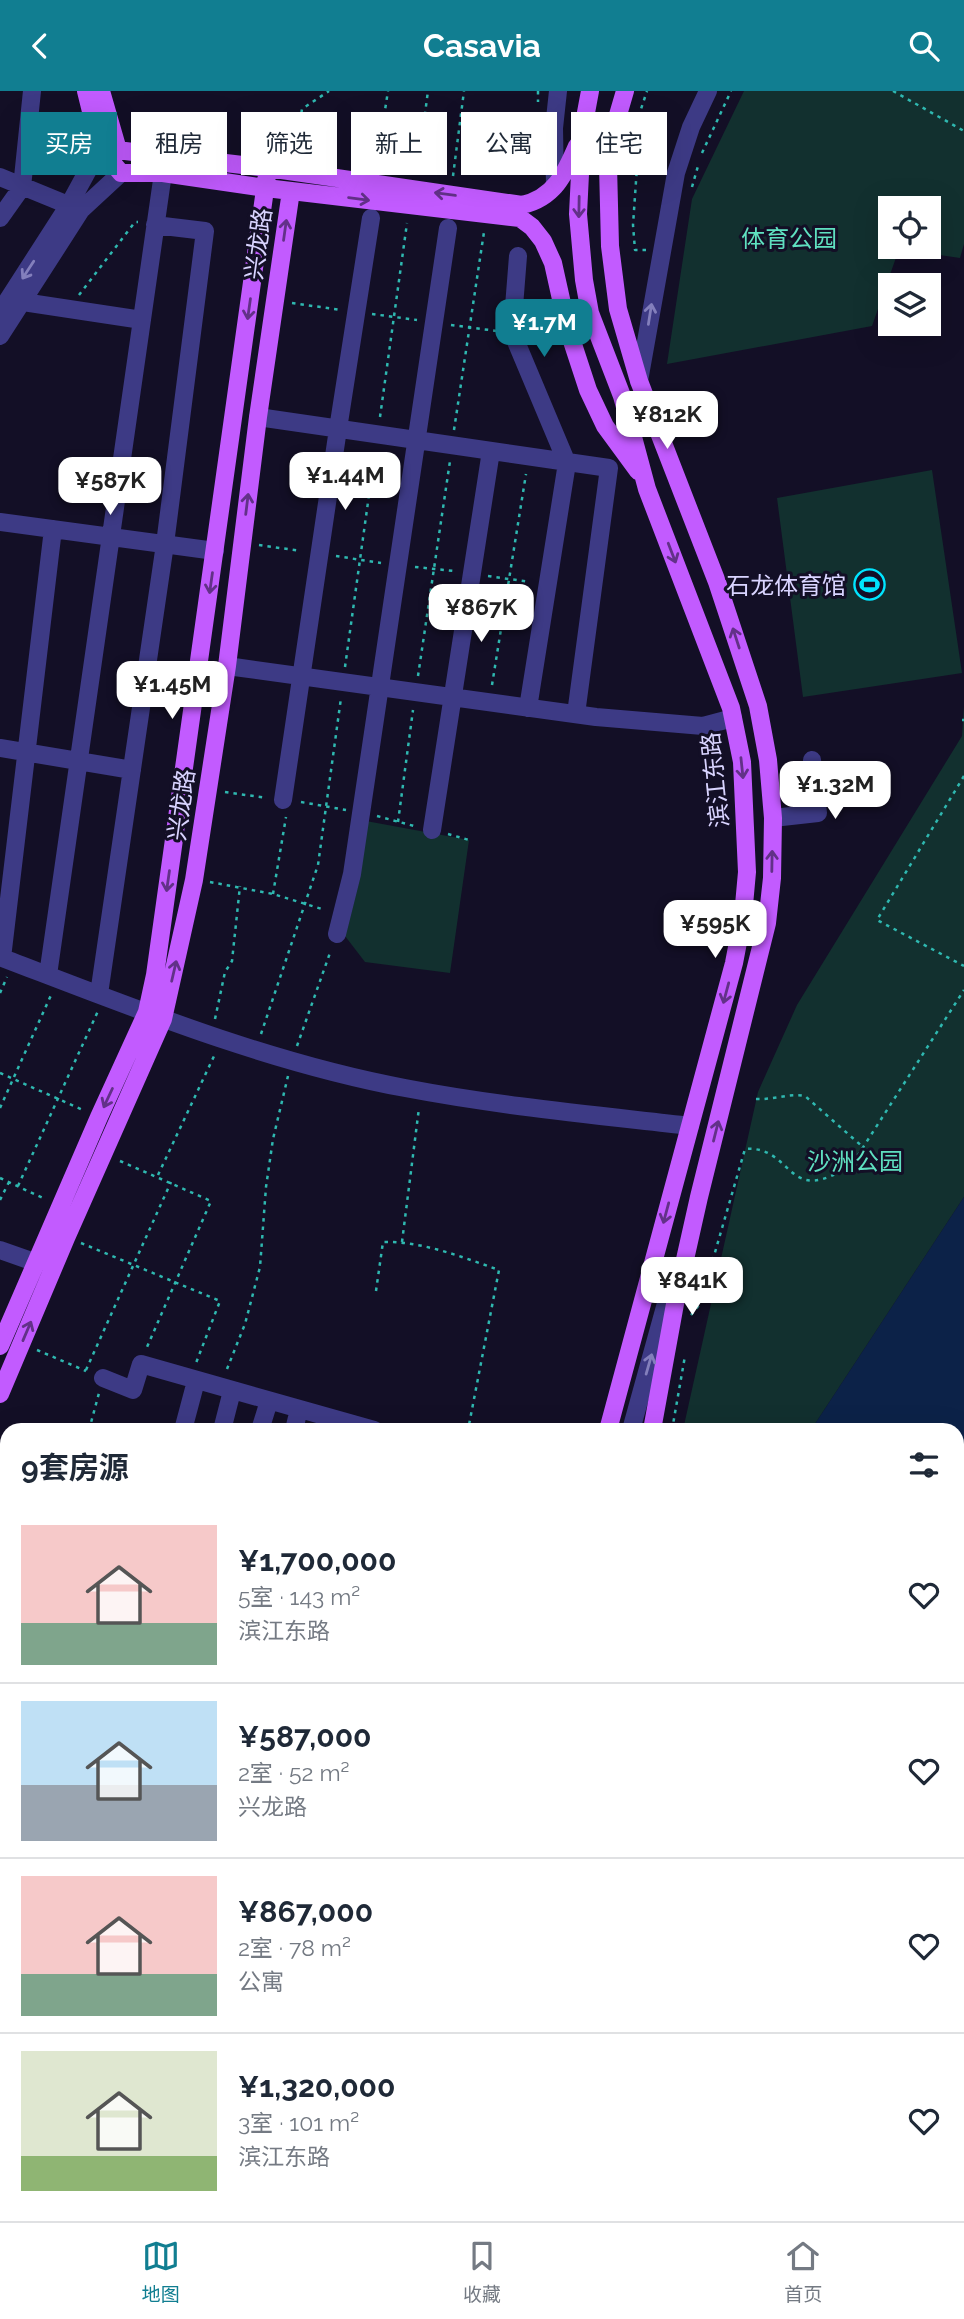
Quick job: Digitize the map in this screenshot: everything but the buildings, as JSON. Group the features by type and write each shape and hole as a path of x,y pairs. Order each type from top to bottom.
{"main road":[{"path":"86,91 94,112"},
{"path":"101,91 104,112"},
{"name":"滨江东路","path":"586,112 590,91"},
{"path":"625,91 613,132 608,165 610,246 618,309 639,381 717,582 758,706 768,760 774,818 768,923 699,1197 675,1304 653,1423"},
{"path":"117,150 241,165"},
{"path":"316,175 522,205 537,202 550,193 571,162"},
{"path":"117,165 121,173 131,173"},
{"path":"177,175 520,218 532,227 543,241 554,264 575,352 588,390 605,426 627,454 648,489"},
{"name":"兴龙路","path":"0,1346 99,1117 155,1016 155,975 267,175"},
{"name":"滨江东路","path":"580,175 578,214 590,313 621,396 648,489 733,718 742,762 746,812 747,872 743,916 734,963 610,1423"},
{"name":"兴龙路","path":"0,1394 104,1154 155,1016 194,880 227,666 258,417 291,191"},
{"path":"615,441 627,449 637,450 651,439 655,423"}],"street":[{"path":"0,218 22,187 32,91"},
{"path":"555,186 554,128 558,91"},
{"path":"639,381 676,173 691,127 708,91"},
{"path":"0,312 75,208 121,173"},
{"path":"0,336 23,302 94,175"},
{"path":"53,977 79,761 163,175"},
{"path":"0,177 75,208"},
{"path":"285,800 338,429 372,218"},
{"path":"102,995 205,231 155,225"},
{"path":"337,934 352,874 448,228"},
{"path":"518,255 512,332 567,463 528,708"},
{"path":"23,302 142,320"},
{"path":"258,417 609,468 576,714"},
{"path":"432,830 491,451"},
{"path":"0,522 215,551"},
{"path":"53,529 1,958 216,1037 338,1072 421,1091 545,1110 690,1126"},
{"path":"227,666 576,714 703,726 733,718"},
{"path":"0,748 132,770"},
{"path":"774,818 818,813 812,760"},
{"path":"633,1423 699,1197"},
{"path":"0,1249 37,1263"},
{"path":"103,1378 133,1390 141,1364 299,1409 331,1423"},
{"path":"184,1423 193,1380"},
{"path":"223,1423 226,1389"},
{"path":"262,1423 268,1401"},
{"path":"296,1423 299,1409"}],"path":[{"path":"302,112 302,109 329,91"},
{"path":"385,112 388,91"},
{"path":"425,112 428,91"},
{"path":"453,180 464,91"},
{"path":"635,250 633,225 641,109 647,91"},
{"path":"892,91 964,131"},
{"path":"68,309 135,222 155,225"},
{"path":"256,1049 318,865 407,223"},
{"path":"398,821 484,232"},
{"path":"275,301 512,332"},
{"path":"489,702 528,457"},
{"path":"964,776 877,920 964,966"},
{"path":"208,790 360,813 469,840"},
{"path":"273,894 282,850 285,800"},
{"path":"194,880 240,886 273,894 342,916"},
{"path":"158,1176 216,1037 225,972 232,961 240,886"},
{"path":"226,1389 260,1267 266,1187 273,1139 292,1059 337,934"},
{"path":"0,1108 53,977"},
{"path":"689,1326 692,1313 700,1304 746,1149 759,1148 780,1162 791,1174 809,1181 825,1180 838,1174 853,1163 864,1148 964,990"},
{"path":"18,1186 102,995"},
{"path":"0,1073 99,1117"},
{"path":"402,1242 421,1091"},
{"path":"756,1099 772,1100 795,1094 805,1096 864,1148"},
{"path":"104,1154 211,1201 141,1364"},
{"path":"0,1178 61,1206"},
{"path":"0,1200 9,1182"},
{"path":"86,1370 170,1182"},
{"path":"66,1238 220,1301 193,1380"},
{"path":"376,1291 383,1243 402,1242 499,1270 469,1423"},
{"path":"21,1344 103,1378 91,1423"},
{"path":"673,1423 685,1352"}],"green space":[{"name":"体育公园","path":"744,91 964,91 964,244 960,258 941,255 941,196 878,196 878,259 895,259 891,273 878,273 878,309 872,326 667,364 692,199"},
{"name":"石龙体育馆","path":"932,470 962,673 803,697 777,498"},
{"name":"沙洲公园","path":"964,706 964,1197 816,1423 685,1423 758,1092 797,1005 962,736"},
{"path":"366,821 469,840 450,973 365,962 345,936"}],"water":[{"path":"964,1197 964,1423 816,1423"}],"place":[{"name":"石龙体育馆","path":"869,585"}]}
